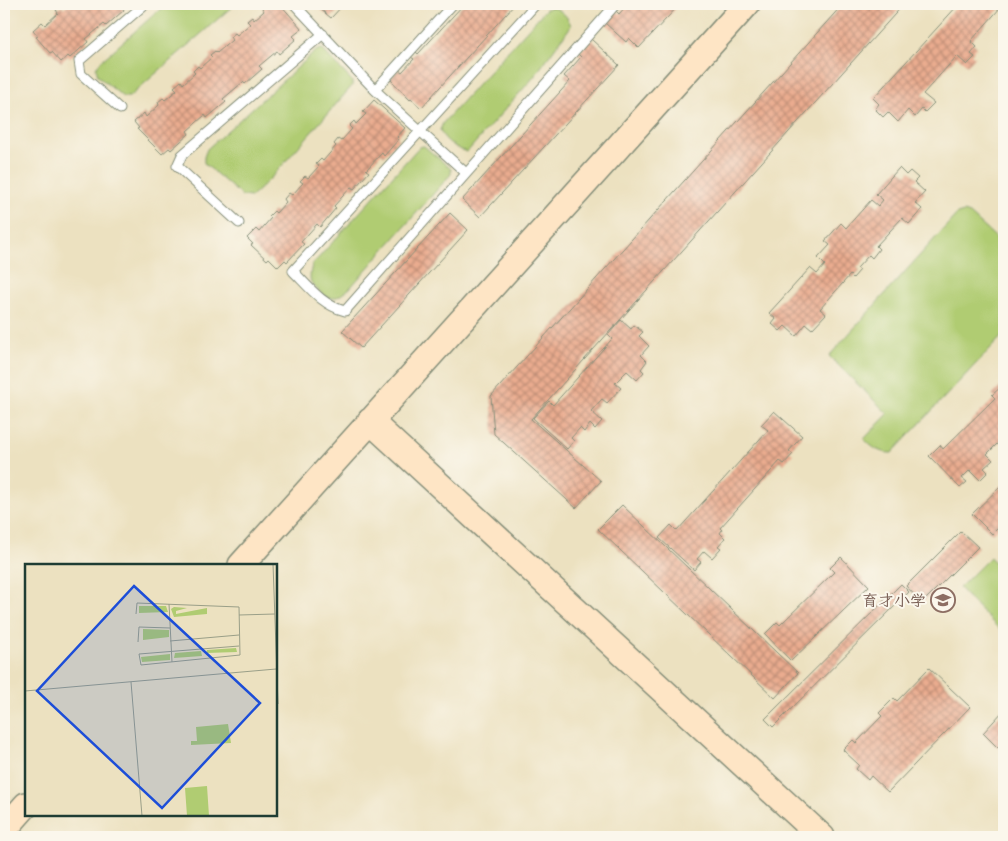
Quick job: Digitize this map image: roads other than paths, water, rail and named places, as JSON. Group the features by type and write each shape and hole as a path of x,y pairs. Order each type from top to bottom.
{"street":[{"path":"242,564 747,4"},
{"path":"370,421 822,837"},
{"path":"4,830 25,806"}],"lane":[{"path":"120,109 82,74 78,61 145,4"},
{"path":"294,4 375,90 466,173"},
{"path":"375,90 453,4"},
{"path":"536,4 293,271 325,303 334,308 345,310 616,4"},
{"path":"239,223 178,166 182,155 323,34"}],"place":[{"name":"育才小学","path":"943,600"}]}
